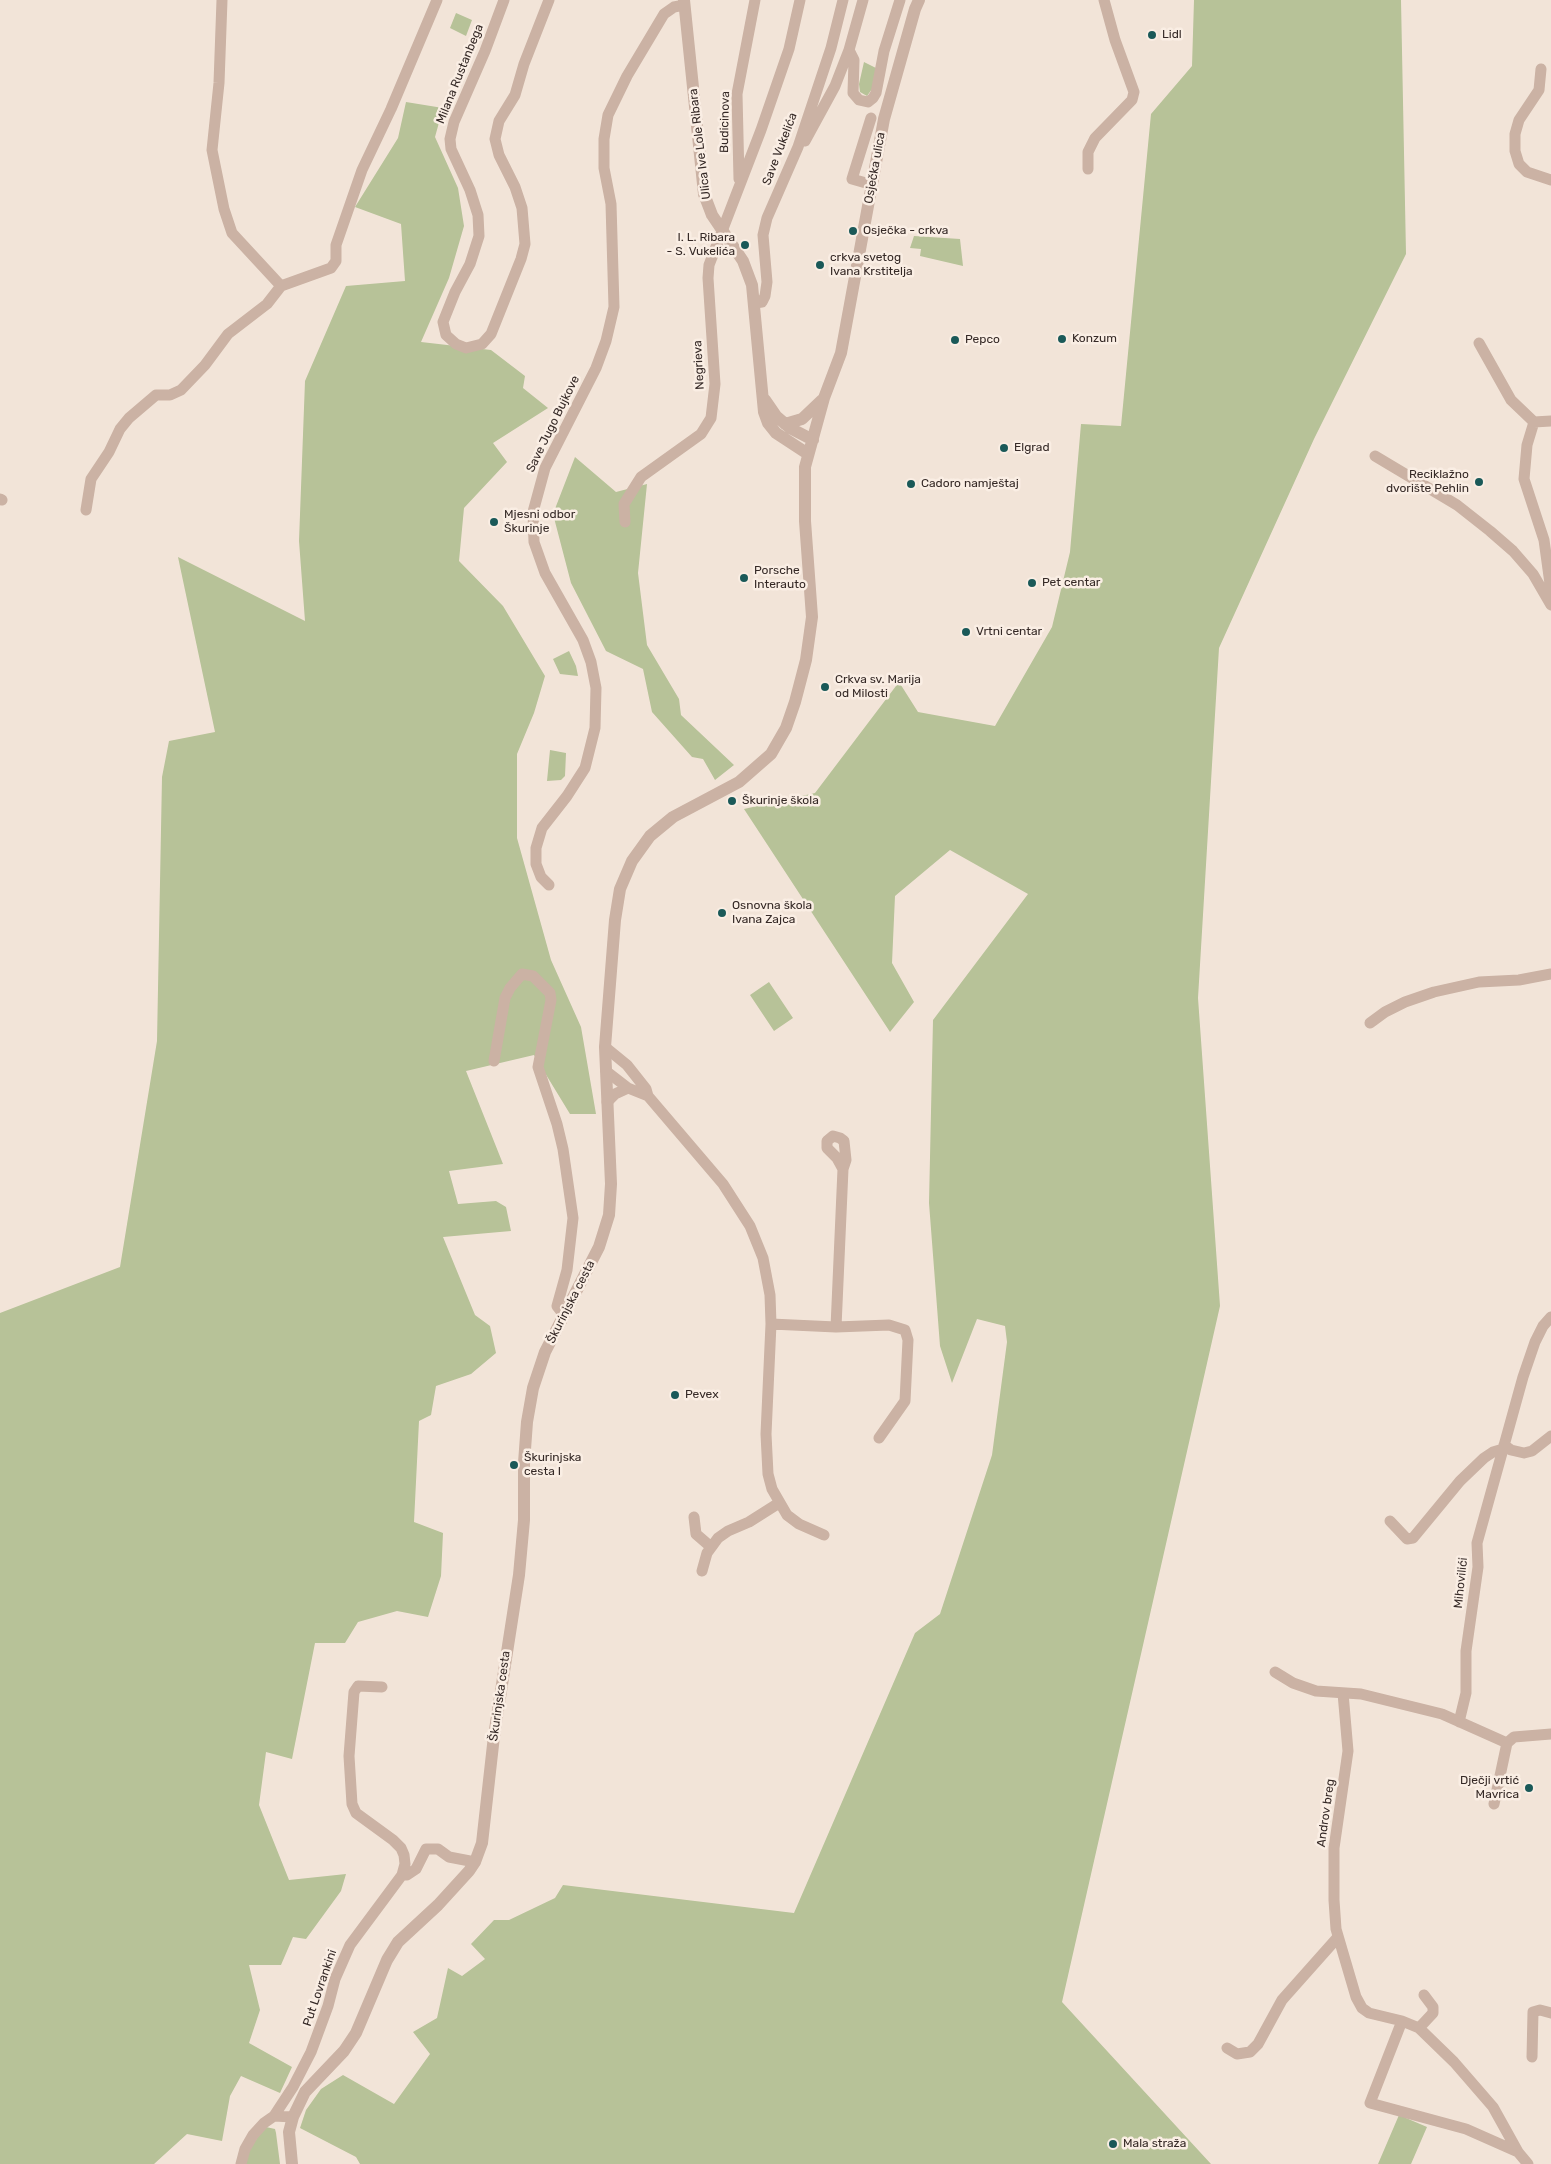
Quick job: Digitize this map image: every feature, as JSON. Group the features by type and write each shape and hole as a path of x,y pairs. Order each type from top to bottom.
{"street":[{"path":"222,0 219,83 212,150 222,200 227,223 232,233 281,286"},
{"path":"86,510 91,480 109,452 120,429 129,418 156,395 170,395 181,390 205,365 228,334 267,304 281,286 331,268 336,261 336,245 362,170 391,109 437,0"},
{"name":"Milana Rustanbega","path":"504,0 486,51 454,122 450,139 451,149 470,190 478,215 479,236 470,264 455,292 443,322 446,335 456,344 466,348 482,344 491,334 521,259 525,244 522,208 515,187 499,155 495,139 499,121 515,95 524,64 549,0"},
{"name":"Budicinova","path":"739,185 737,94 755,0"},
{"name":"Negrieva","path":"625,522 624,504 641,477 701,434 710,418 715,384 708,278 709,265 761,130 789,49 800,0"},
{"name":"Save Vukelića","path":"755,304 762,302 765,296 763,235 768,218 798,147 831,48 843,0"},
{"path":"798,147 803,143 835,86 849,50 863,0"},
{"path":"849,50 854,60 853,92 859,100 868,102 876,92 884,51 900,0"},
{"name":"Osječka ulica","path":"808,454 824,398 841,353 884,119 919,0"},
{"path":"1088,169 1088,152 1095,138 1133,97 1130,78 1115,40 1104,0"},
{"name":"Ulica Ive Lole Ribara","path":"684,2 704,194 708,208 747,270 755,304 764,412 768,423 786,441 808,454"},
{"name":"Save Jugo Bujkove","path":"549,885 541,877 536,864 536,848 542,828 568,796 585,768 595,728 596,688 591,662 583,640 546,573 534,542 533,512 545,468 596,368 606,341 614,307 614,239 611,204 604,168 604,139 608,115 627,76 664,14 684,2"},
{"path":"1541,69 1538,90 1519,120 1515,134 1515,151 1519,164 1528,172 1551,180"},
{"path":"866,183 852,179 868,146 871,118"},
{"path":"1479,343 1511,400 1534,422 1551,421"},
{"name":"Ulica Ive Lole Ribara","path":"763,396 776,416 785,424 813,440"},
{"path":"785,424 802,419 824,398"},
{"path":"1534,422 1527,445 1524,479 1544,540 1551,591"},
{"name":"Škurinjska cesta","path":"292,2164 289,2132 293,2117 305,2092 344,2051 356,2033 387,1960 398,1942 438,1905 475,1862 482,1843 495,1727 518,1575 524,1520 524,1462 527,1422 538,1370 599,1248 609,1215 611,1184 605,1047 615,920 620,889 632,861 650,836 673,817 739,782 772,753 786,728 806,660 812,618 804,499 804,474 808,454"},
{"path":"1376,456 1456,505 1490,531 1513,551 1528,568 1551,605"},
{"path":"494,1061 508,993 517,977 527,973 542,982 550,993 550,1006 538,1068 561,1140 573,1218 567,1270 557,1306 564,1315"},
{"path":"1370,1023 1385,1012 1405,1002 1434,992 1480,982 1519,980 1551,974"},
{"path":"605,1047 627,1065 646,1090 648,1096 723,1184 750,1226 763,1258 768,1277 771,1324 766,1457 772,1490 787,1514 799,1524 824,1535"},
{"path":"606,1071 628,1088 648,1096"},
{"path":"606,1102 615,1094 628,1088"},
{"path":"836,1327 843,1169"},
{"name":"Mihovilići","path":"1459,1722 1466,1693 1466,1651 1478,1567 1477,1543 1535,1342 1543,1326 1551,1316"},
{"path":"771,1324 836,1327 889,1325 906,1330 908,1340 905,1401 879,1438"},
{"path":"1390,1521 1408,1539 1413,1538 1460,1481 1484,1458 1504,1447 1524,1453 1532,1451 1551,1436"},
{"path":"702,1571 707,1554 718,1538 728,1531 749,1522 779,1503"},
{"path":"694,1517 696,1534 712,1547"},
{"path":"1275,1672 1293,1684 1316,1691 1342,1693 1397,1702 1442,1714 1506,1743"},
{"path":"382,1687 358,1686 354,1692 349,1756 352,1804 356,1813 401,1848 405,1859 402,1875"},
{"name":"Androv breg","path":"1342,1693 1348,1750 1334,1848 1334,1900 1338,1937 1356,1997 1362,2008 1369,2013 1402,2021 1419,2028 1454,2062 1493,2107 1518,2152 1528,2164"},
{"path":"1494,1804 1506,1743 1514,1738 1551,1734"},
{"name":"Put Lovrankini","path":"241,2164 245,2149 253,2135 274,2116 293,2087 311,2052 336,1979 350,1945 402,1875 408,1875 416,1869 426,1849 438,1849 449,1857 475,1862"},
{"path":"1227,2048 1237,2054 1250,2052 1258,2044 1282,2000 1338,1937"},
{"path":"1419,2028 1433,2013 1433,2007 1424,1995"},
{"path":"1532,2057 1533,2012 1540,2010 1551,2013"},
{"name":"Androv breg","path":"1402,2021 1370,2103 1466,2128 1518,2152"},
{"path":"274,2116 293,2117"}],"green space":[{"path":"1194,0 1401,0 1406,254 1314,439 1219,648 1198,998 1220,1306 1062,2002 1211,2164 360,2164 356,2157 300,2128 306,2110 321,2089 343,2075 394,2104 430,2054 413,2032 437,2018 448,1968 462,1976 485,1959 471,1944 494,1920 509,1920 555,1898 563,1885 794,1913 915,1633 940,1614 992,1455 1007,1342 1005,1326 977,1319 952,1383 940,1346 929,1203 933,1020 1028,894 950,850 895,896 892,963 914,1002 890,1032 744,809 815,793 899,682 918,712 995,726 1052,627 1070,552 1081,424 1121,426 1151,114 1192,66"},
{"path":"456,13 472,20 466,36 450,28"},
{"path":"864,62 878,69 872,89 867,96 860,92 859,84"},
{"path":"406,102 443,108 435,137 458,188 464,226 449,278 421,342 491,350 525,376 523,388 548,408 493,443 507,462 464,508 459,561 503,606 545,676 534,713 517,754 517,838 551,960 581,1027 596,1114 570,1114 534,1055 466,1071 503,1164 449,1171 458,1204 496,1201 506,1207 511,1231 443,1237 475,1315 490,1326 496,1353 471,1374 436,1386 431,1415 419,1421 414,1522 443,1533 441,1576 428,1617 397,1611 358,1622 345,1643 315,1643 292,1759 266,1752 259,1805 289,1880 346,1874 341,1891 306,1939 293,1937 281,1965 249,1965 260,2010 249,2043 292,2067 280,2093 241,2076 230,2096 222,2141 187,2134 154,2164 0,2164 0,1313 120,1267 157,1041 162,777 169,741 215,732 178,557 305,621 299,541 305,381 346,286 405,281 401,224 355,207 398,138"},
{"path":"914,236 960,239 963,266 920,256 921,249 910,248"},
{"path":"575,457 616,492 647,484 638,573 647,645 679,699 681,715 734,765 715,780 703,759 692,757 652,712 643,669 606,651 571,583 553,514"},
{"path":"569,651 576,666 578,676 560,674 553,659"},
{"path":"550,750 566,753 565,776 561,780 547,781"},
{"path":"769,982 793,1018 774,1031 750,995"},
{"path":"1399,2115 1427,2127 1411,2164 1378,2164"},
{"path":"266,2127 275,2129 280,2164 245,2164 250,2147"}],"place":[{"name":"Lidl","path":"1152,35"},
{"name":"Osječka - crkva","path":"853,231"},
{"name":"I. L. Ribara - S. Vukelića","path":"745,245"},
{"name":"crkva svetog Ivana Krstitelja","path":"820,265"},
{"name":"Konzum","path":"1062,339"},
{"name":"Pepco","path":"955,340"},
{"name":"Elgrad","path":"1004,448"},
{"name":"Reciklažno dvorište Pehlin","path":"1479,482"},
{"name":"Cadoro namještaj","path":"911,484"},
{"name":"Mjesni odbor Škurinje","path":"494,522"},
{"name":"Porsche Interauto","path":"744,578"},
{"name":"Pet centar","path":"1032,583"},
{"name":"Vrtni centar","path":"966,632"},
{"name":"Crkva sv. Marija od Milosti","path":"825,687"},
{"name":"Škurinje škola","path":"732,801"},
{"name":"Osnovna škola Ivana Zajca","path":"722,913"},
{"name":"Pevex","path":"675,1395"},
{"name":"Škurinjska cesta I","path":"514,1465"},
{"name":"Dječji vrtić Mavrica","path":"1529,1788"},
{"name":"Mala straža","path":"1113,2144"}]}
